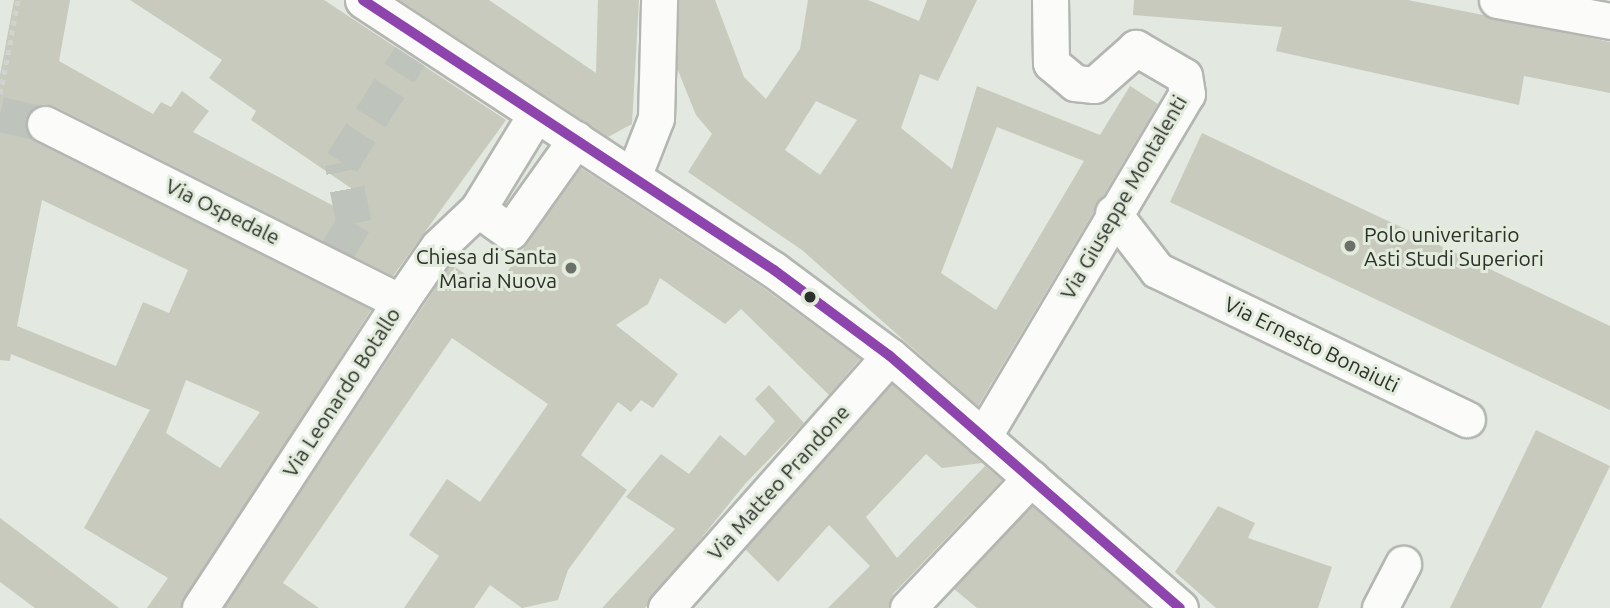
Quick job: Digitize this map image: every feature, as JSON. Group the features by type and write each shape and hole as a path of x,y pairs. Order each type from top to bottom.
{"street":[{"path":"363,0 416,47 537,114 576,139 774,270 890,356 1180,608"},
{"path":"633,177 656,118 659,0"},
{"name":"Via Giuseppe Montalenti","path":"982,437 1113,213 1187,94 1184,76 1136,48 1094,85 1075,83 1051,63 1050,0"},
{"path":"1497,0 1610,21"},
{"name":"Via Leonardo Botallo","path":"200,608 400,302 438,247 478,209 537,114"},
{"name":"Via Ospedale","path":"46,124 333,257 400,302"},
{"path":"478,209 510,232 576,139"},
{"name":"Via Ernesto Bonaiuti","path":"1113,213 1157,270 1467,419"},
{"name":"Via Matteo Prandone","path":"666,608 890,356"},
{"path":"908,608 1031,478"},
{"path":"1380,608 1403,564"}],"path":[{"path":"0,94 18,0"}],"building":[{"path":"14,0 70,0 59,61 153,114 161,102 171,107 182,91 209,111 193,132 349,214 361,195 251,120 256,111 209,78 222,60 130,0 324,0 506,120 393,276 54,106 43,104 27,114 25,126 36,142 371,310 180,608 147,608 168,578 84,528 150,410 11,354 10,361 0,360 0,75","holes":["42,200 188,270 169,313 143,302 116,366 17,326","186,380 260,412 220,468 166,433"]},
{"path":"400,0 489,0 596,73 598,0 639,0 632,124 608,137"},
{"path":"679,0 715,0 744,77 766,99 800,49 808,0 868,0 919,21 927,0 977,0 938,81 920,74 901,128 952,169 977,86 1100,135 1130,86 1158,104 978,406 802,250 688,172 712,134 696,115 677,68","holes":["816,101 857,120 820,175 785,150","997,127 1084,161 996,310 941,273"]},
{"path":"1134,0 1408,0 1610,42 1610,93 1524,76 1519,105 1276,51 1282,27 1133,15"},
{"name":"Polo univeritario Asti Studi Superiori","path":"1202,133 1610,326 1610,410 1170,202"},
{"path":"581,168 762,287 860,359 829,395 741,309 725,324 660,278 648,304 616,325 678,374 653,408 641,400 631,412 618,402 581,455 627,490 568,570 558,600 522,608 490,585 474,608 404,608 439,556 409,535 447,479 480,502 548,404 452,338 283,583 319,608 224,608 451,264 492,293"},
{"path":"892,384 982,463 942,468 926,454 866,517 897,558 985,466 1002,480 893,594 888,608 828,608 870,566 829,525 778,582 745,549"},
{"path":"769,385 804,423 745,484 645,608 602,608 675,529 626,497 661,454 689,474 720,435 745,456 775,421 755,399"},
{"path":"1536,430 1610,466 1541,608 1450,608"},
{"path":"1032,506 1149,608 977,608 954,589"},
{"path":"1218,506 1255,523 1248,538 1332,567 1318,608 1216,608 1175,572"},
{"path":"0,518 119,608 35,608 0,582"}],"tunnel":[{"path":"337,251 354,223 342,162 410,56"},
{"path":"0,114 45,124"}],"transit line":[{"path":"363,0 774,270 890,356 1180,608"}],"place":[{"name":"Polo univeritario Asti Studi Superiori","path":"1350,246"},
{"name":"Chiesa di Santa Maria Nuova","path":"571,268"}]}
